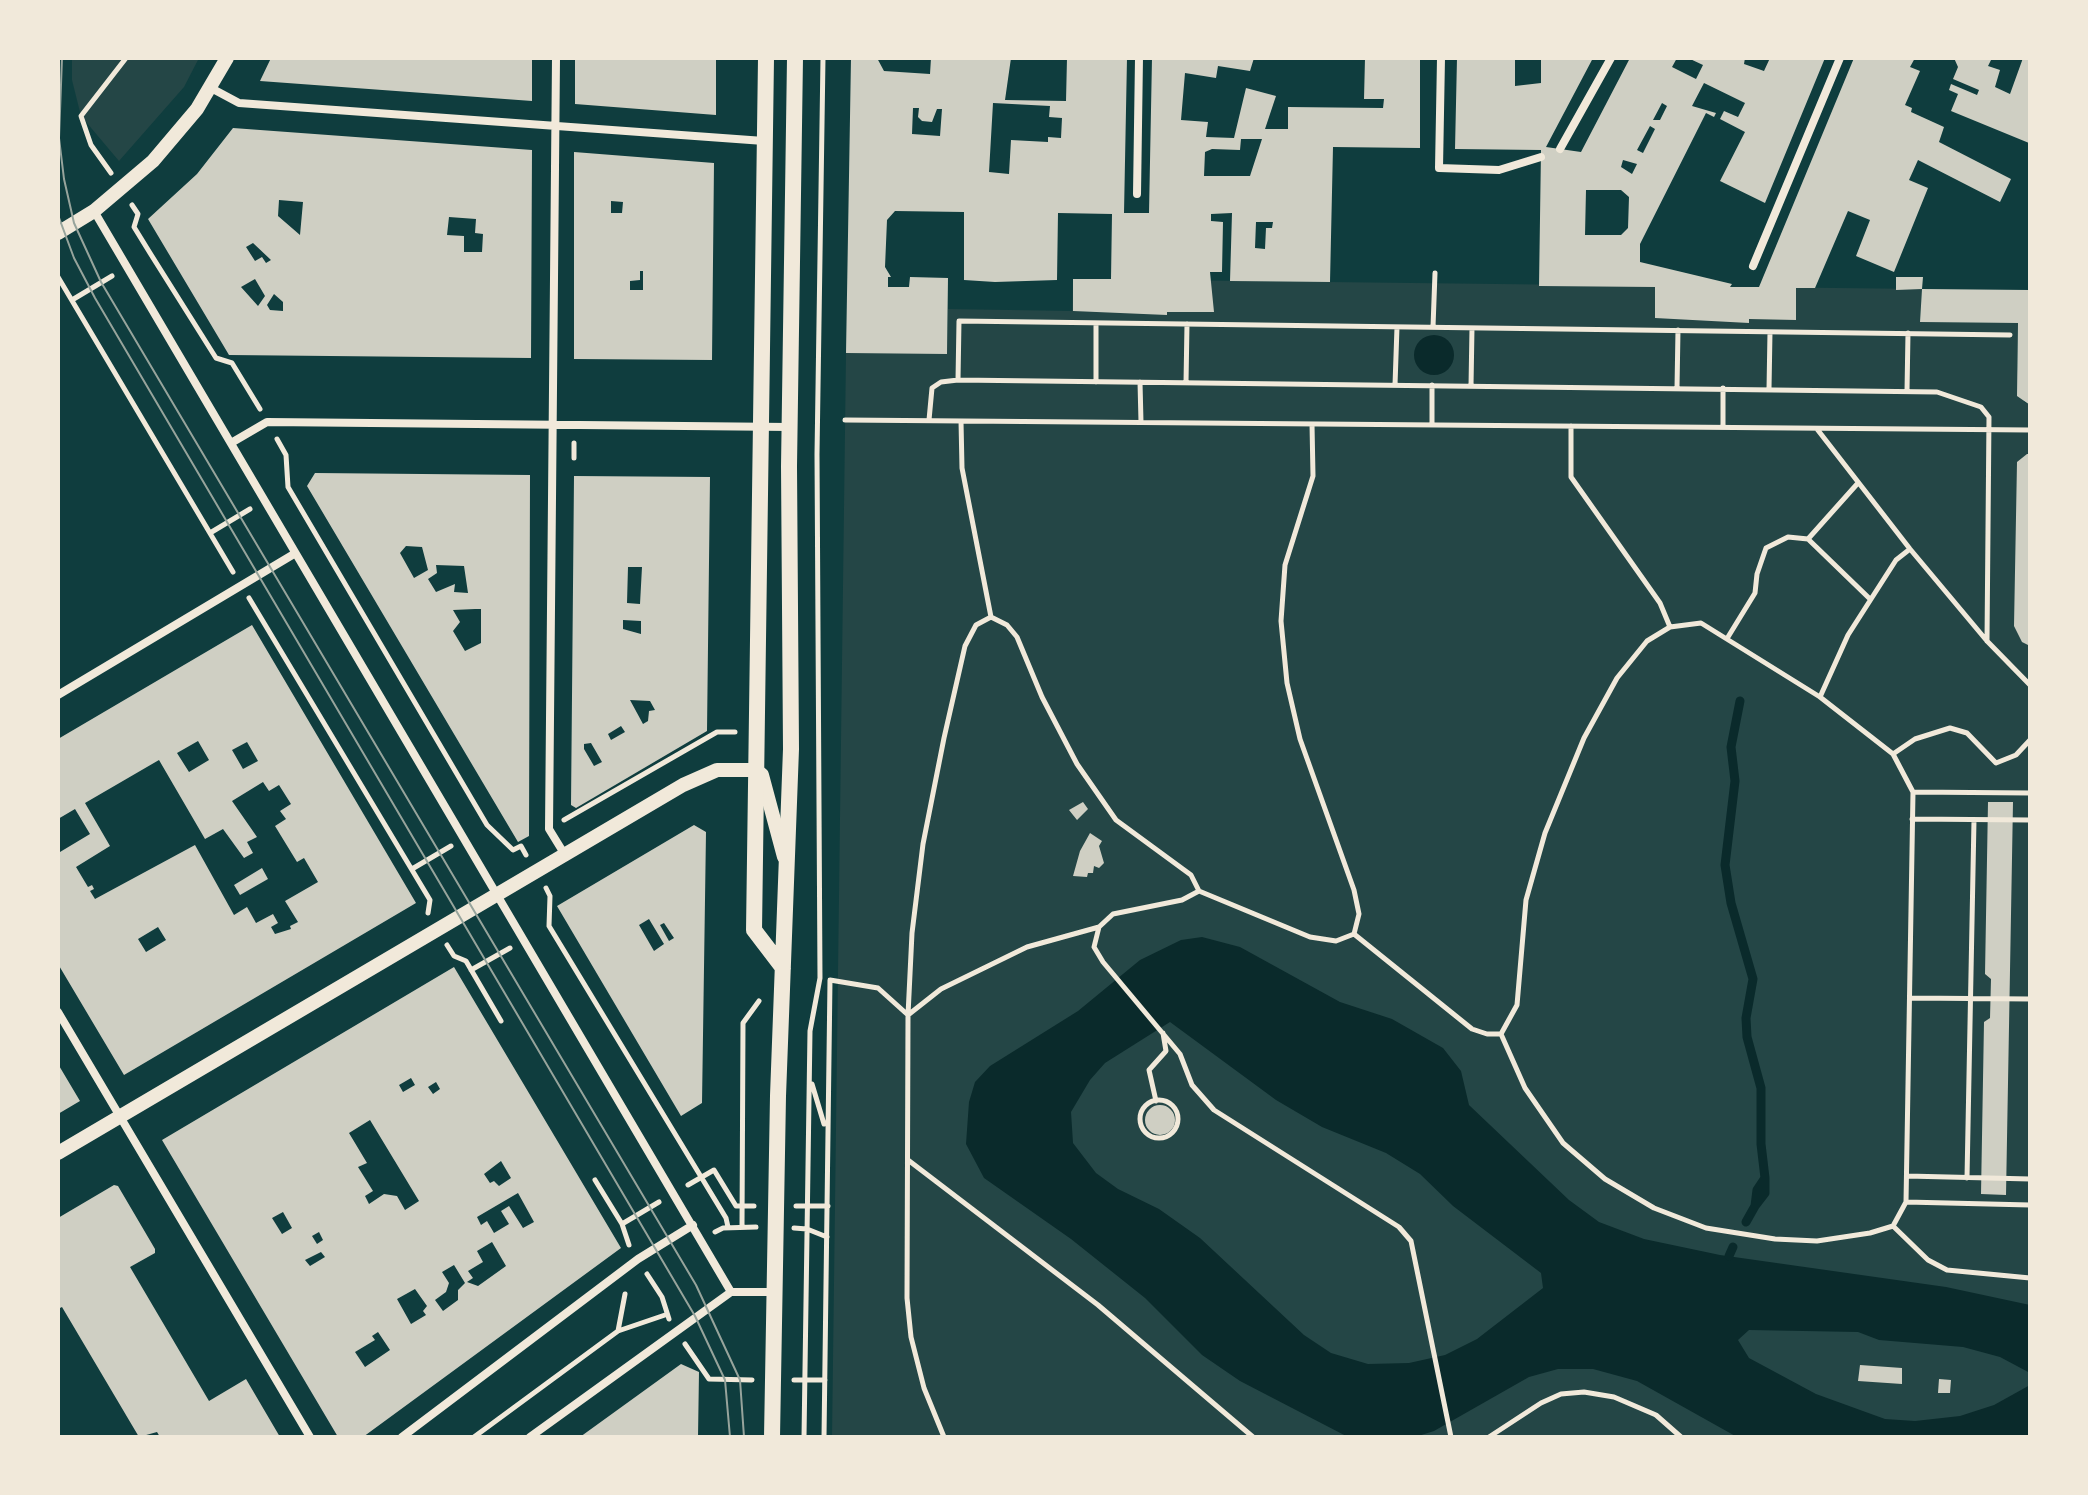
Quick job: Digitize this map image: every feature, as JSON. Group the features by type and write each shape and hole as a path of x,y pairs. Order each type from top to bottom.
{"main road":[{"path":"766,58 754,930 783,968"},
{"path":"772,1437 791,749 788,685 795,58"}],"street":[{"path":"58,233 122,190 180,131 211,88 227,58"},
{"path":"556,58 549,829 565,855"},
{"path":"1137,194 1139,58"},
{"path":"1441,58 1439,168 1499,170 1541,157"},
{"path":"1560,149 1611,58"},
{"path":"1753,266 1840,58"},
{"path":"211,88 239,103 764,141"},
{"path":"94,211 731,1292"},
{"path":"231,443 267,422 790,427"},
{"path":"58,695 294,554"},
{"path":"58,1153 496,895 717,770 756,770 769,790 787,873"},
{"path":"58,1012 310,1437"},
{"path":"402,1437 638,1259 693,1225"},
{"path":"530,1437 731,1292 774,1292"}],"path":[{"path":"126,58 81,116 91,145 138,214 134,227 216,358 232,363 262,413"},
{"path":"804,1437 810,1031 820,978 817,454 823,58"},
{"path":"72,300 120,271"},
{"path":"1433,327 1435,273"},
{"path":"58,277 235,575"},
{"path":"958,380 959,321 2010,335"},
{"path":"1096,323 1096,382"},
{"path":"1186,383 1187,324"},
{"path":"1395,385 1397,327"},
{"path":"1471,386 1472,328"},
{"path":"1677,388 1678,330"},
{"path":"1769,389 1770,332"},
{"path":"1907,391 1908,333"},
{"path":"929,420 932,388 941,382 958,380 1937,392 1981,407 1989,417 1987,641"},
{"path":"1140,382 1141,422"},
{"path":"1432,385 1432,425"},
{"path":"1723,388 1723,427"},
{"path":"845,420 2030,430"},
{"path":"961,421 962,468 991,617"},
{"path":"1312,424 1313,476 1285,565 1281,621 1287,683 1300,739 1354,890 1359,914 1354,934"},
{"path":"1571,426 1571,477 1660,603 1670,627"},
{"path":"1816,428 1910,549 2029,686"},
{"path":"273,432 286,455 288,487 487,825"},
{"path":"574,437 574,458"},
{"path":"1808,539 1859,483"},
{"path":"210,533 255,506"},
{"path":"1728,637 1755,593 1757,574 1766,548 1788,537 1808,539 1870,599"},
{"path":"1820,697 1848,635 1896,560 1910,549"},
{"path":"249,598 430,900 426,909"},
{"path":"991,617 1007,625 1017,637 1042,697 1077,764 1116,820 1191,875 1199,891 1310,937 1336,941 1354,934"},
{"path":"944,1437 924,1388 911,1337 908,1015 923,844 944,738 965,646 976,625 991,617"},
{"path":"1501,1034 1517,1005 1526,900 1545,833 1573,765 1617,678 1647,641 1670,627 1701,623 1820,697 1893,754 1913,792 1906,1202 1893,1226"},
{"path":"1893,754 1915,739 1950,728 1967,733 1996,763 2016,755 2030,740"},
{"path":"1913,792 2030,793"},
{"path":"1912,819 2030,820"},
{"path":"1967,1178 1974,820"},
{"path":"908,1015 941,989 1027,947 1099,927 1113,914 1182,900 1199,891"},
{"path":"549,926 702,1177 728,1227"},
{"path":"1099,927 1094,947 1103,962 1180,1054 1192,1085 1214,1110 1399,1227 1411,1241 1451,1437"},
{"path":"1354,934 1472,1029 1501,1034"},
{"path":"445,942 454,956 466,961 501,1021"},
{"path":"742,1227 743,1023 783,968"},
{"path":"824,1437 830,980 878,988 908,1015"},
{"path":"1910,998 2030,999"},
{"path":"1156,1101 1149,1070 1166,1051 1163,1032"},
{"path":"1501,1034 1525,1088 1563,1143 1605,1179 1654,1208 1706,1228 1775,1239 1817,1241 1893,1226"},
{"path":"810,1079 826,1129"},
{"path":"1156,1101 1168,1103 1178,1118 1175,1130 1165,1137 1153,1137 1141,1124 1142,1112 1156,1101"},
{"path":"908,1160 1098,1305 1253,1437"},
{"path":"1907,1176 2030,1179"},
{"path":"595,1180 622,1224 638,1259"},
{"path":"1906,1202 2030,1205"},
{"path":"1893,1226 1928,1260 1947,1270 2030,1278"},
{"path":"618,1331 624,1295"},
{"path":"474,1437 618,1331 666,1315"},
{"path":"1489,1437 1541,1403 1561,1394 1584,1392 1614,1397 1656,1415 1681,1437"}],"shaded area":[{"path":"72,58 199,58 184,87 119,161 81,116 72,80"},
{"path":"1073,279 1922,289 1920,322 2018,323 2017,369 2024,402 2030,405 2030,1437 832,1437 846,353 947,351 948,309 1072,311"},
{"path":"1434,335 1448,341 1454,355 1448,369 1434,375 1420,369 1414,355 1420,341"},
{"path":"1202,937 1240,947 1340,1002 1392,1019 1443,1048 1461,1071 1469,1105 1569,1200 1599,1222 1644,1239 1720,1255 1946,1287 2030,1305 2030,1373 2000,1357 1963,1347 1879,1340 1858,1332 1749,1330 1738,1340 1749,1358 1816,1394 1885,1419 1915,1421 1960,1416 1994,1405 2030,1385 2030,1437 1737,1437 1637,1381 1593,1369 1558,1369 1529,1377 1434,1431 1415,1437 1348,1437 1240,1381 1202,1355 1145,1298 1071,1239 984,1178 966,1144 969,1102 975,1082 990,1066 1078,1011 1140,960 1181,940","holes":["1170,1022 1276,1100 1322,1127 1386,1153 1420,1174 1453,1206 1541,1273 1543,1288 1477,1339 1445,1355 1409,1363 1368,1364 1331,1353 1304,1335 1200,1238 1159,1209 1118,1189 1096,1173 1073,1143 1071,1112 1090,1080 1105,1063"]}],"building":[{"path":"271,58 532,58 532,101 260,81"},
{"path":"575,58 716,58 716,115 575,104"},
{"path":"851,58 877,58 884,71 930,74 931,58 1011,58 1005,100 1066,101 1067,58 1127,58 1124,213 1149,213 1152,58 1254,58 1250,71 1218,66 1216,78 1185,73 1181,120 1208,122 1206,137 1234,138 1246,88 1276,96 1265,129 1288,129 1288,107 1383,108 1384,99 1364,99 1365,58 1420,58 1420,148 1333,147 1330,282 1230,281 1232,213 1211,214 1211,221 1223,222 1222,272 1210,272 1214,312 1167,312 1167,315 1073,311 1073,279 1111,279 1112,214 1058,213 1057,280 995,282 964,280 964,212 895,211 887,220 885,267 891,277 888,277 888,287 909,287 910,277 948,278 947,354 846,353","holes":["993,103 1050,106 1049,117 1062,118 1061,138 1048,137 1048,142 1011,140 1009,174 989,172","913,108 919,108 918,117 922,121 932,122 937,109 942,109 940,136 912,134","1241,139 1262,139 1250,176 1204,176 1205,152 1212,149 1240,150","1256,222 1273,222 1272,228 1266,228 1265,249 1255,248"]},
{"path":"1457,58 1515,58 1515,86 1541,83 1541,58 1593,58 1546,147 1581,152 1630,58 1677,58 1672,67 1696,79 1703,65 1688,58 1745,58 1744,64 1764,71 1770,58 1825,58 1765,203 1720,181 1745,132 1720,119 1724,111 1738,117 1745,103 1704,83 1692,106 1716,113 1714,117 1706,113 1640,244 1640,262 1732,284 1730,287 1759,287 1854,58 1915,58 1910,67 1920,71 1905,105 1912,108 1911,112 1944,127 1939,142 2011,179 2000,202 1918,160 1909,180 1928,188 1894,272 1856,256 1870,220 1848,211 1815,288 1796,288 1796,320 1749,319 1749,323 1655,318 1655,287 1539,286 1541,150 1455,149","holes":["1662,103 1667,106 1660,120 1653,120","1650,126 1655,129 1643,153 1637,150","1623,160 1637,164 1632,174 1621,167","1586,190 1621,190 1629,197 1628,228 1621,235 1585,235"]},
{"path":"1954,58 1991,60 1988,66 2000,70 1995,87 2010,94 2023,58 2030,58 2029,143 1951,111 1958,94 1949,90 1951,84 1977,95 1979,90 1953,79 1958,67"},
{"path":"233,128 532,150 531,358 229,355 148,219 197,174","holes":["279,200 303,202 300,235 278,216","449,217 476,219 475,233 483,234 482,252 464,252 464,236 447,235","253,243 271,260 266,263 262,257 255,261 246,247","255,279 265,296 258,306 241,287","274,294 283,302 283,311 270,310 267,305"]},
{"path":"574,152 714,163 712,360 574,359","holes":["611,201 623,202 622,213 611,213","640,271 643,271 643,290 630,290 630,281 640,280"]},
{"path":"1896,277 1923,277 1922,289 1896,290"},
{"path":"1922,289 2030,290 2030,405 2017,396 2018,323 1920,322"},
{"path":"2030,454 2030,646 2022,642 2014,626 2017,462"},
{"path":"315,473 530,475 529,836 518,842 307,486","holes":["406,546 422,547 428,570 414,578 400,553","436,565 464,566 468,593 454,592 455,584 436,592 428,579 437,573","481,609 481,643 465,651 453,631 460,622 453,610"]},
{"path":"574,476 710,477 707,731 576,808 571,805","holes":["628,567 642,567 640,604 627,603","623,620 641,621 641,634 623,629","630,700 650,701 655,710 649,711 648,721 643,724","621,726 625,732 611,740 608,734","591,743 602,762 594,766 584,744"]},
{"path":"252,625 416,903 124,1075 58,964 58,848 60,852 90,834 75,809 58,819 58,739","holes":["198,741 209,760 189,772 177,753","247,742 258,761 243,769 232,750","159,760 205,839 223,829 244,858 253,853 247,842 257,837 232,801 263,782 269,791 279,785 291,804 280,811 286,819 275,826 297,862 304,858 318,882 285,901 298,922 290,926 291,929 275,934 271,927 278,923 273,914 256,923 247,907 234,915 195,845 95,899 90,891 94,889 92,885 88,887 76,867 110,846 85,803","158,927 166,940 146,952 138,939"]},
{"path":"1083,802 1088,809 1077,820 1069,810"},
{"path":"1988,802 2013,802 2006,1195 1981,1194 1984,1022 1990,1018 1991,979 1985,974"},
{"path":"694,825 706,832 702,1103 681,1116 557,906","holes":["649,919 664,944 654,951 639,925","664,923 674,938 669,941 660,925"]},
{"path":"1090,833 1102,841 1099,846 1104,863 1099,868 1094,866 1093,873 1088,873 1087,877 1073,876 1080,851"},
{"path":"262,868 268,879 240,895 234,885"},
{"path":"454,967 621,1248 363,1437 338,1437 162,1140","holes":["411,1078 415,1085 403,1092 399,1085","436,1082 440,1089 433,1094 428,1087","370,1120 419,1201 405,1210 397,1196 384,1194 369,1204 365,1196 373,1191 358,1167 367,1163 349,1133","501,1161 511,1178 499,1186 494,1181 490,1183 484,1174","518,1193 534,1222 523,1228 509,1206 501,1211 509,1224 494,1233 487,1221 481,1225 477,1217","283,1212 292,1228 282,1234 272,1218","319,1232 323,1240 317,1244 312,1236","492,1242 506,1266 478,1286 467,1282 473,1278 468,1271 483,1262 477,1251","321,1252 325,1257 310,1266 305,1260","454,1265 465,1283 458,1290 458,1300 443,1311 435,1300 446,1292 449,1283 442,1272","415,1289 427,1306 423,1311 426,1315 411,1324 397,1299","378,1332 390,1350 365,1367 355,1352 375,1340 372,1336"]},
{"path":"58,1064 80,1101 58,1114"},
{"path":"1160,1105 1171,1109 1175,1120 1171,1131 1160,1135 1149,1131 1145,1120 1149,1109"},
{"path":"114,1185 118,1186 155,1249 155,1253 130,1267 209,1401 246,1379 280,1437 160,1437 157,1432 139,1437 62,1307 58,1309 58,1218"},
{"path":"681,1364 699,1372 698,1437 580,1437"},
{"path":"1860,1365 1902,1368 1902,1384 1858,1381"},
{"path":"1939,1379 1951,1380 1950,1393 1938,1393"}],"waterway":[{"path":"1740,701 1731,747 1735,781 1725,865 1731,903 1753,979 1746,1018 1747,1037 1761,1088 1761,1144 1765,1178 1757,1190 1755,1206 1746,1222"},
{"path":"1755,1206 1765,1193 1765,1178"},
{"path":"1729,1256 1733,1247"}],"tram line":[{"path":"62,58 59,138 64,179 74,223 101,282 696,1285 740,1380 744,1437"},
{"path":"58,215 74,258 95,298 695,1316 725,1380 730,1437"}]}
